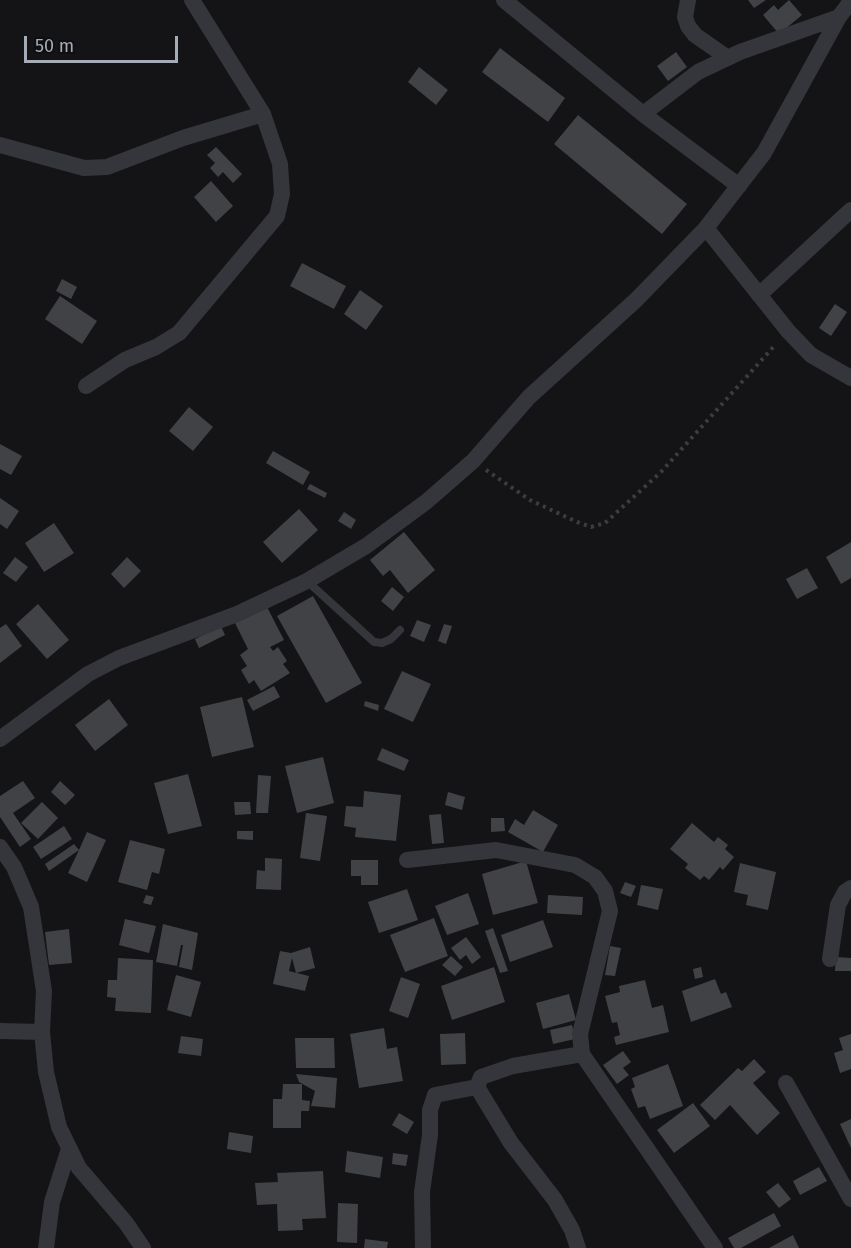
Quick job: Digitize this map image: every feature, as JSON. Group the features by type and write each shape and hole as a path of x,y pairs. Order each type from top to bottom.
{"street":[{"path":"86,386 125,360 156,347 179,333 277,216 282,194 280,164 263,114 192,0"},
{"path":"504,0 643,114 739,186"},
{"path":"688,0 685,17 688,26 708,45 728,58"},
{"path":"0,739 88,674 119,658 237,614 308,581 366,546 426,502 473,461 529,397 636,300 706,228 764,153 839,17 851,0"},
{"path":"643,114 698,72 728,58 839,17"},
{"path":"0,145 84,168 107,167 183,138 263,114"},
{"path":"759,296 851,210"},
{"path":"706,228 759,296 811,355 851,378"},
{"path":"0,847 14,867 31,907 44,991 42,1032 53,1108 79,1168 126,1223 143,1248"},
{"path":"407,860 496,850 575,865 595,877 605,891 610,911 580,1034 582,1054 715,1248"},
{"path":"830,959 838,905 845,892 851,888"},
{"path":"0,1031 42,1032"},
{"path":"477,1087 481,1077 513,1066 582,1054"},
{"path":"786,1083 851,1199"},
{"path":"423,1248 422,1192 430,1135 429,1110 435,1095 477,1087"},
{"path":"477,1087 511,1143 555,1200 572,1230 578,1248"},
{"path":"46,1248 52,1202 69,1149"}],"lane":[{"path":"308,581 374,642 382,643 391,639 400,630"}],"path":[{"path":"473,461 530,500 549,509 591,527 604,523 661,472 737,391 788,331"}],"building":[{"path":"748,0 766,0 754,8"},
{"path":"789,0 802,15 779,34 763,15 774,5 778,10"},
{"path":"500,48 565,98 548,122 482,72"},
{"path":"676,52 687,67 668,81 657,66"},
{"path":"419,67 448,90 436,105 408,82"},
{"path":"578,115 687,204 662,234 554,144"},
{"path":"216,147 242,174 233,183 223,172 218,177 210,168 215,163 207,155"},
{"path":"211,181 233,206 216,222 194,197"},
{"path":"302,263 346,286 334,309 290,286"},
{"path":"62,279 77,287 71,299 56,291"},
{"path":"360,290 383,306 366,330 344,314"},
{"path":"60,296 97,321 82,344 45,319"},
{"path":"835,304 847,312 831,336 819,328"},
{"path":"189,407 213,427 193,451 169,431"},
{"path":"0,444 22,456 11,475 0,469"},
{"path":"273,451 310,472 303,485 266,463"},
{"path":"310,484 327,493 325,498 307,489"},
{"path":"0,498 19,511 7,529 0,524"},
{"path":"299,509 318,530 282,563 263,542"},
{"path":"344,512 356,520 351,529 338,521"},
{"path":"54,523 74,553 44,572 25,543"},
{"path":"404,532 435,570 408,593 390,570 383,576 370,560"},
{"path":"851,542 851,578 841,584 826,557"},
{"path":"15,557 28,567 16,582 3,573"},
{"path":"127,557 141,571 124,588 111,574"},
{"path":"807,568 818,588 797,599 786,579"},
{"path":"392,587 404,597 393,611 381,601"},
{"path":"313,596 362,683 326,703 277,616"},
{"path":"38,604 69,640 47,659 16,624"},
{"path":"267,607 284,640 270,647 273,651 278,647 287,661 283,664 290,673 261,691 254,680 249,684 241,670 247,666 240,655 248,649 235,623"},
{"path":"417,620 431,625 424,642 410,636"},
{"path":"6,624 22,646 0,663 0,628"},
{"path":"444,624 452,626 446,644 438,641"},
{"path":"221,626 225,635 199,648 195,639"},
{"path":"402,671 431,684 413,722 384,709"},
{"path":"274,686 280,697 253,711 247,700"},
{"path":"242,697 254,747 212,757 200,707"},
{"path":"109,699 128,725 95,751 75,725"},
{"path":"365,701 379,705 378,711 364,706"},
{"path":"382,748 409,760 404,771 377,760"},
{"path":"323,757 334,803 297,813 285,766"},
{"path":"188,774 202,826 168,834 154,783"},
{"path":"258,775 271,776 268,813 256,813"},
{"path":"23,781 35,798 13,813 31,839 20,847 0,817 0,796"},
{"path":"60,781 75,795 65,805 51,792"},
{"path":"364,791 401,795 396,841 355,837 356,828 344,826 346,806 363,807"},
{"path":"448,792 465,797 462,810 445,805"},
{"path":"42,802 58,818 38,839 21,823"},
{"path":"234,802 250,802 251,814 235,815"},
{"path":"533,810 558,825 543,852 508,832 515,819 524,825"},
{"path":"306,813 327,816 320,861 300,858"},
{"path":"441,814 444,843 432,844 429,815"},
{"path":"491,818 504,818 505,831 491,832"},
{"path":"692,823 714,842 718,837 728,845 725,849 734,857 723,870 720,867 709,880 704,876 700,880 685,868 688,864 670,849"},
{"path":"64,826 72,839 41,859 33,847"},
{"path":"237,831 253,831 253,840 237,839"},
{"path":"87,832 106,840 87,882 68,873"},
{"path":"130,840 165,849 159,874 152,872 147,890 118,882"},
{"path":"74,844 79,850 49,871 45,864"},
{"path":"265,858 282,859 281,890 256,889 257,870 265,871"},
{"path":"351,860 378,860 378,885 361,885 361,876 351,876"},
{"path":"526,861 538,903 493,915 482,874"},
{"path":"740,863 776,872 768,910 746,905 748,895 734,892"},
{"path":"625,882 636,886 631,897 620,893"},
{"path":"641,885 663,889 658,910 637,905"},
{"path":"407,889 418,920 379,933 368,902"},
{"path":"468,893 479,924 447,935 435,906"},
{"path":"146,895 154,897 151,905 143,903"},
{"path":"548,895 583,897 582,915 547,913"},
{"path":"434,918 448,956 405,972 390,935"},
{"path":"125,919 156,926 149,953 119,945"},
{"path":"543,920 553,947 510,962 501,935"},
{"path":"163,924 198,933 192,970 179,967 183,945 181,945 177,966 156,962"},
{"path":"493,928 508,971 500,973 485,931"},
{"path":"69,929 72,963 49,965 45,932"},
{"path":"466,937 481,957 472,964 466,955 460,960 451,948"},
{"path":"610,946 621,948 615,976 605,975"},
{"path":"310,947 315,968 296,973 309,976 305,991 273,984 280,951 291,953","holes":["292,958 296,973 289,971"]},
{"path":"451,956 463,967 455,976 442,965"},
{"path":"836,957 851,958 851,971 835,971"},
{"path":"118,958 153,960 151,1013 115,1011 116,998 107,997 108,980 117,980"},
{"path":"494,967 505,1002 452,1020 441,986"},
{"path":"701,967 703,977 695,979 693,969"},
{"path":"176,975 201,982 191,1017 167,1010"},
{"path":"401,977 420,984 408,1018 389,1011"},
{"path":"715,979 721,994 726,992 732,1007 691,1022 682,991"},
{"path":"645,980 652,1008 663,1005 669,1032 616,1045 614,1037 620,1035 617,1022 612,1023 605,996 620,992 619,986"},
{"path":"569,994 576,1020 543,1029 536,1003"},
{"path":"572,1025 575,1039 553,1044 550,1030"},
{"path":"384,1028 387,1049 397,1047 403,1081 359,1088 350,1034"},
{"path":"465,1033 466,1064 441,1065 440,1034"},
{"path":"851,1034 851,1069 840,1073 834,1053 843,1050 839,1038"},
{"path":"181,1036 203,1039 201,1056 178,1053"},
{"path":"295,1038 334,1038 335,1068 296,1068"},
{"path":"623,1051 631,1062 623,1068 629,1075 617,1084 603,1065"},
{"path":"754,1059 766,1072 753,1083 780,1113 757,1135 730,1105 715,1120 700,1105 738,1068 742,1071"},
{"path":"668,1064 683,1106 650,1119 645,1106 638,1108 631,1089 635,1087 632,1078"},
{"path":"296,1074 337,1078 335,1108 311,1106 315,1091 299,1082"},
{"path":"283,1084 302,1084 302,1100 310,1101 309,1111 301,1111 301,1128 273,1128 273,1099 282,1099"},
{"path":"693,1103 710,1126 674,1153 657,1130"},
{"path":"399,1113 414,1122 407,1134 392,1125"},
{"path":"851,1119 851,1148 840,1124"},
{"path":"229,1132 253,1136 251,1153 227,1149"},
{"path":"347,1151 383,1157 380,1178 345,1172"},
{"path":"393,1153 408,1155 406,1166 392,1164"},
{"path":"819,1167 827,1181 800,1195 793,1181"},
{"path":"323,1171 326,1218 302,1219 303,1230 278,1231 277,1204 257,1205 255,1183 278,1182 277,1173"},
{"path":"778,1183 791,1199 779,1208 766,1192"},
{"path":"338,1203 358,1204 357,1243 337,1242"},
{"path":"774,1213 781,1226 741,1248 734,1248 728,1238"},
{"path":"793,1235 799,1248 769,1248"},
{"path":"365,1239 388,1242 387,1248 364,1248"}]}
